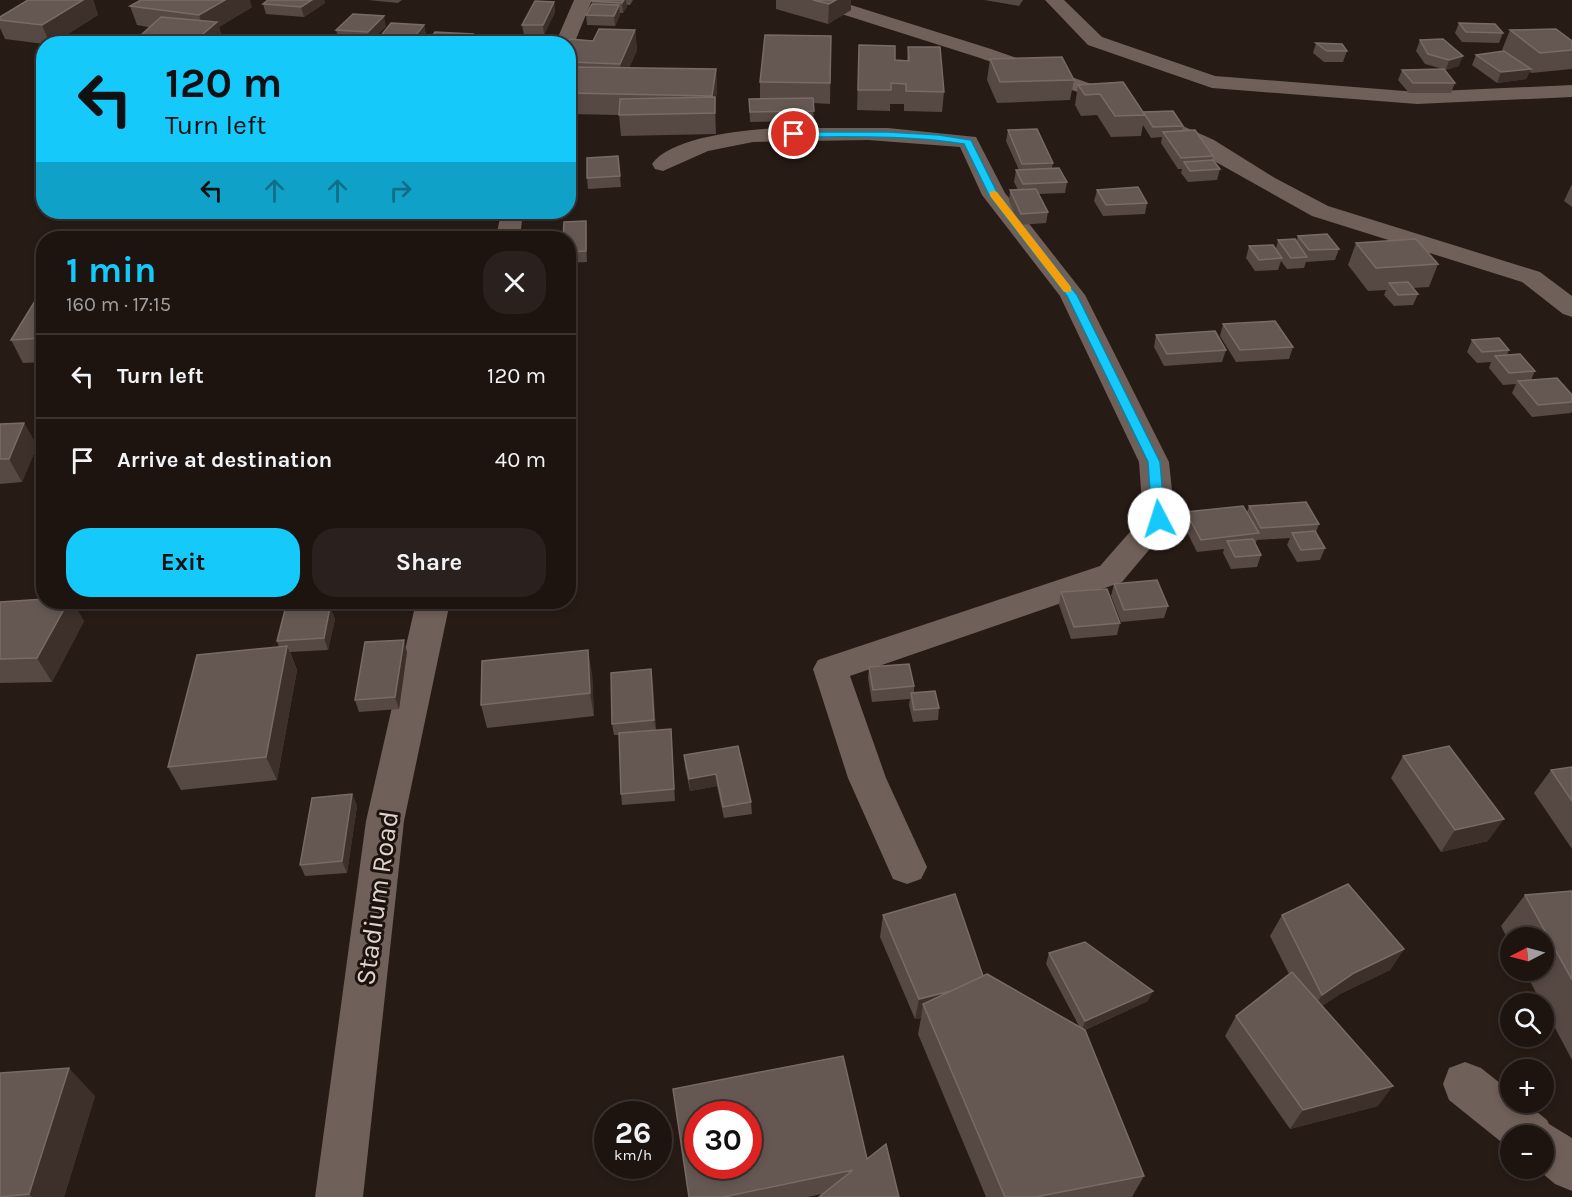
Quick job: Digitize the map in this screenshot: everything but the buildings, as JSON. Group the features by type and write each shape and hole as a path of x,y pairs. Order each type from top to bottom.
{"street":[{"path":"567,36 583,0"},
{"path":"816,0 1111,96 1206,145 1267,183 1320,211 1531,277 1572,309"},
{"path":"1054,0 1095,41 1212,81 1417,98 1572,91"},
{"path":"663,165 699,146 737,138 778,134 887,135 968,142 994,195 1072,295 1154,462 1159,519 1111,574 830,669 867,778 907,867"},
{"name":"Stadium Road","path":"339,1197 385,821 431,609"},
{"path":"1465,1084 1517,1125"},
{"path":"1554,1153 1572,1167"}],"slow traffic":[{"path":"994,194 1068,289"}],"route":[{"path":"794,134 887,135 968,142 994,195 1072,295 1154,462 1159,519"}]}
